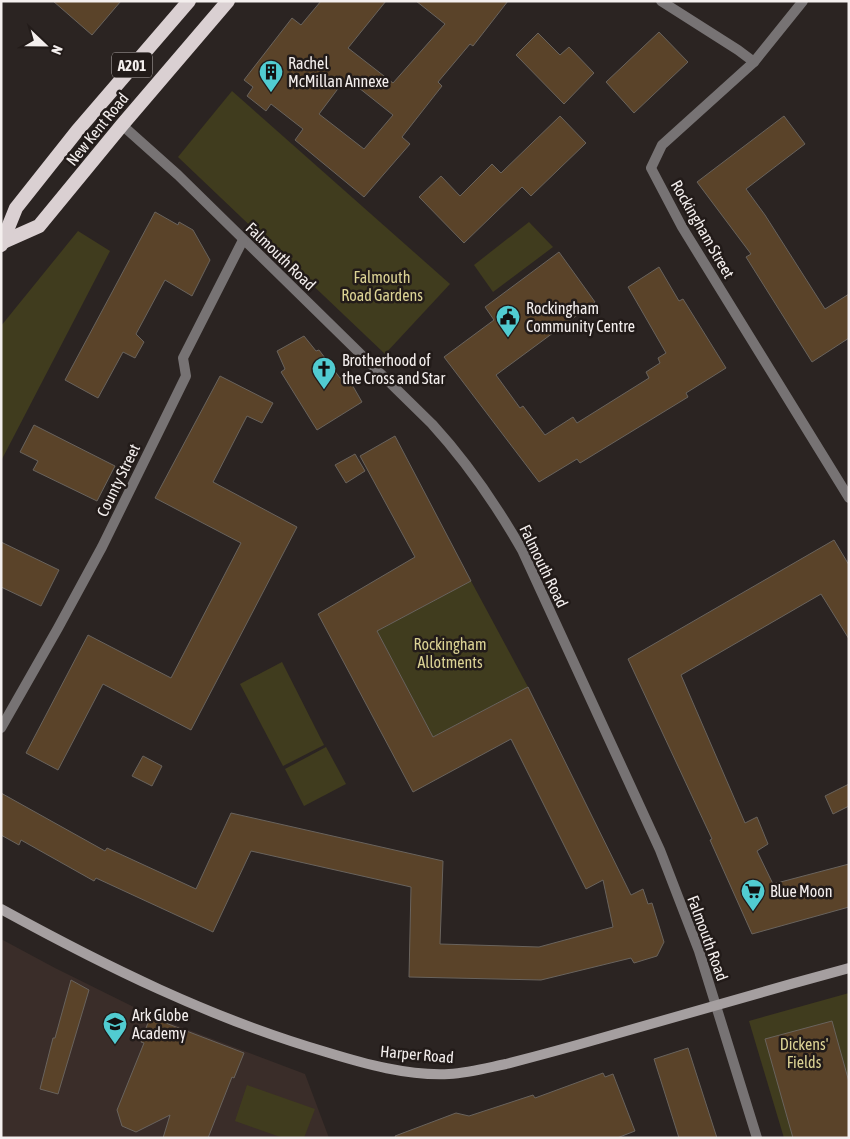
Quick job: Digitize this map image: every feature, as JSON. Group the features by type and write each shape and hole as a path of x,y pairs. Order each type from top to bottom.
{"highway":[{"name":"New Kent Road","path":"2,244 16,208 83,123 189,1"},
{"name":"New Kent Road","path":"2,244 40,226 122,125 228,1"}],"main road":[{"name":"Harper Road","path":"1,909 89,956 179,998 248,1027 299,1045 374,1067 448,1074 472,1072 550,1053 849,968"}],"street":[{"path":"661,1 754,62"},
{"name":"Rockingham Street","path":"803,1 754,62 662,145 651,168 682,227 849,498"},
{"name":"Falmouth Road","path":"122,125 178,175 242,240 437,429 507,524 522,550 660,850 699,951 757,1138"},
{"name":"County Street","path":"1,728 102,547 186,376 183,358 242,240"}],"shaded area":[{"name":"Ark Globe Academy","path":"1,939 152,1016 305,1074 329,1138 1,1138"}],"green space":[{"name":"Falmouth Road Gardens","path":"232,91 450,284 385,354 178,157"},
{"path":"529,222 553,247 493,292 474,265"},
{"path":"78,231 110,251 1,461 1,326"},
{"name":"Rockingham Allotments","path":"471,581 528,687 433,737 377,631"},
{"path":"282,662 324,745 283,766 240,684"},
{"path":"326,747 346,784 304,806 285,769"},
{"name":"Dickens' Fields","path":"849,993 849,1138 784,1138 749,1021"},
{"path":"247,1085 315,1109 304,1138 283,1138 235,1121"}],"building":[{"path":"53,1 121,1 92,35"},
{"path":"321,1 386,1 348,48 393,83 445,24 416,1 508,1 473,46 470,44 438,82 442,86 402,137 410,144 364,197 295,140 303,129 271,104 266,111 247,96 253,87 244,80 292,18 301,25","holes":["343,82 351,88 354,84 393,115 364,149 319,114"]},
{"path":"659,32 688,62 634,113 606,82"},
{"path":"538,33 560,55 569,47 594,73 564,104 516,55"},
{"path":"560,116 586,143 531,196 522,187 464,243 419,197 441,176 460,196 492,164 501,173"},
{"path":"784,116 805,144 746,189 765,215 825,309 849,294 849,338 812,362 746,257 751,254 697,182"},
{"path":"155,212 178,225 179,222 193,230 210,260 192,296 165,280 136,334 144,342 135,358 123,352 98,398 65,380"},
{"path":"559,252 595,302 496,375 520,408 523,406 545,435 573,417 577,423 649,378 646,372 660,363 658,358 666,353 628,287 659,267 679,301 683,299 726,368 686,393 688,397 580,463 577,459 539,482 444,357 494,320 485,307"},
{"name":"Brotherhood of the Cross and Star","path":"304,336 316,351 319,350 340,378 346,374 362,402 317,430 281,372 285,369 277,351"},
{"path":"220,376 273,403 262,423 247,416 213,482 297,527 191,730 103,684 58,770 26,753 88,635 171,678 241,543 155,498"},
{"path":"34,425 115,466 97,501 33,470 38,461 20,452"},
{"path":"395,436 471,581 377,631 433,737 528,687 631,895 643,889 648,904 652,903 664,942 657,956 634,963 631,958 541,980 409,977 411,887 251,851 213,932 96,878 94,881 21,840 19,845 1,835 1,793 105,851 107,848 196,889 231,813 443,861 440,944 539,947 613,927 603,880 586,889 511,739 413,792 318,614 415,557 360,456"},
{"path":"355,454 365,471 346,483 335,465"},
{"path":"834,540 849,565 849,639 821,594 681,675 745,823 757,817 768,844 757,851 773,884 849,864 849,907 752,934 710,840 712,839 628,659"},
{"path":"1,542 59,570 41,606 1,587"},
{"path":"143,756 162,766 152,786 132,776"},
{"path":"849,784 849,806 833,814 825,796"},
{"path":"71,980 89,990 58,1094 40,1089"},
{"path":"150,1017 244,1053 234,1078 232,1077 208,1138 163,1138 170,1115 136,1132 122,1126 117,1110 144,1043 141,1042"},
{"name":"Dickens' Fields","path":"832,1021 849,1082 849,1138 793,1138 765,1039"},
{"path":"688,1048 717,1138 679,1138 654,1059"},
{"path":"603,1073 605,1077 613,1074 635,1131 617,1138 396,1138 395,1136 456,1113 469,1116 533,1095 535,1098"}],"place":[{"name":"Rachel McMillan Annexe","path":"271,93"},
{"name":"Rockingham Community Centre","path":"508,338"},
{"name":"Brotherhood of the Cross and Star","path":"324,390"},
{"name":"Blue Moon","path":"753,912"},
{"name":"Ark Globe Academy","path":"115,1045"}]}
